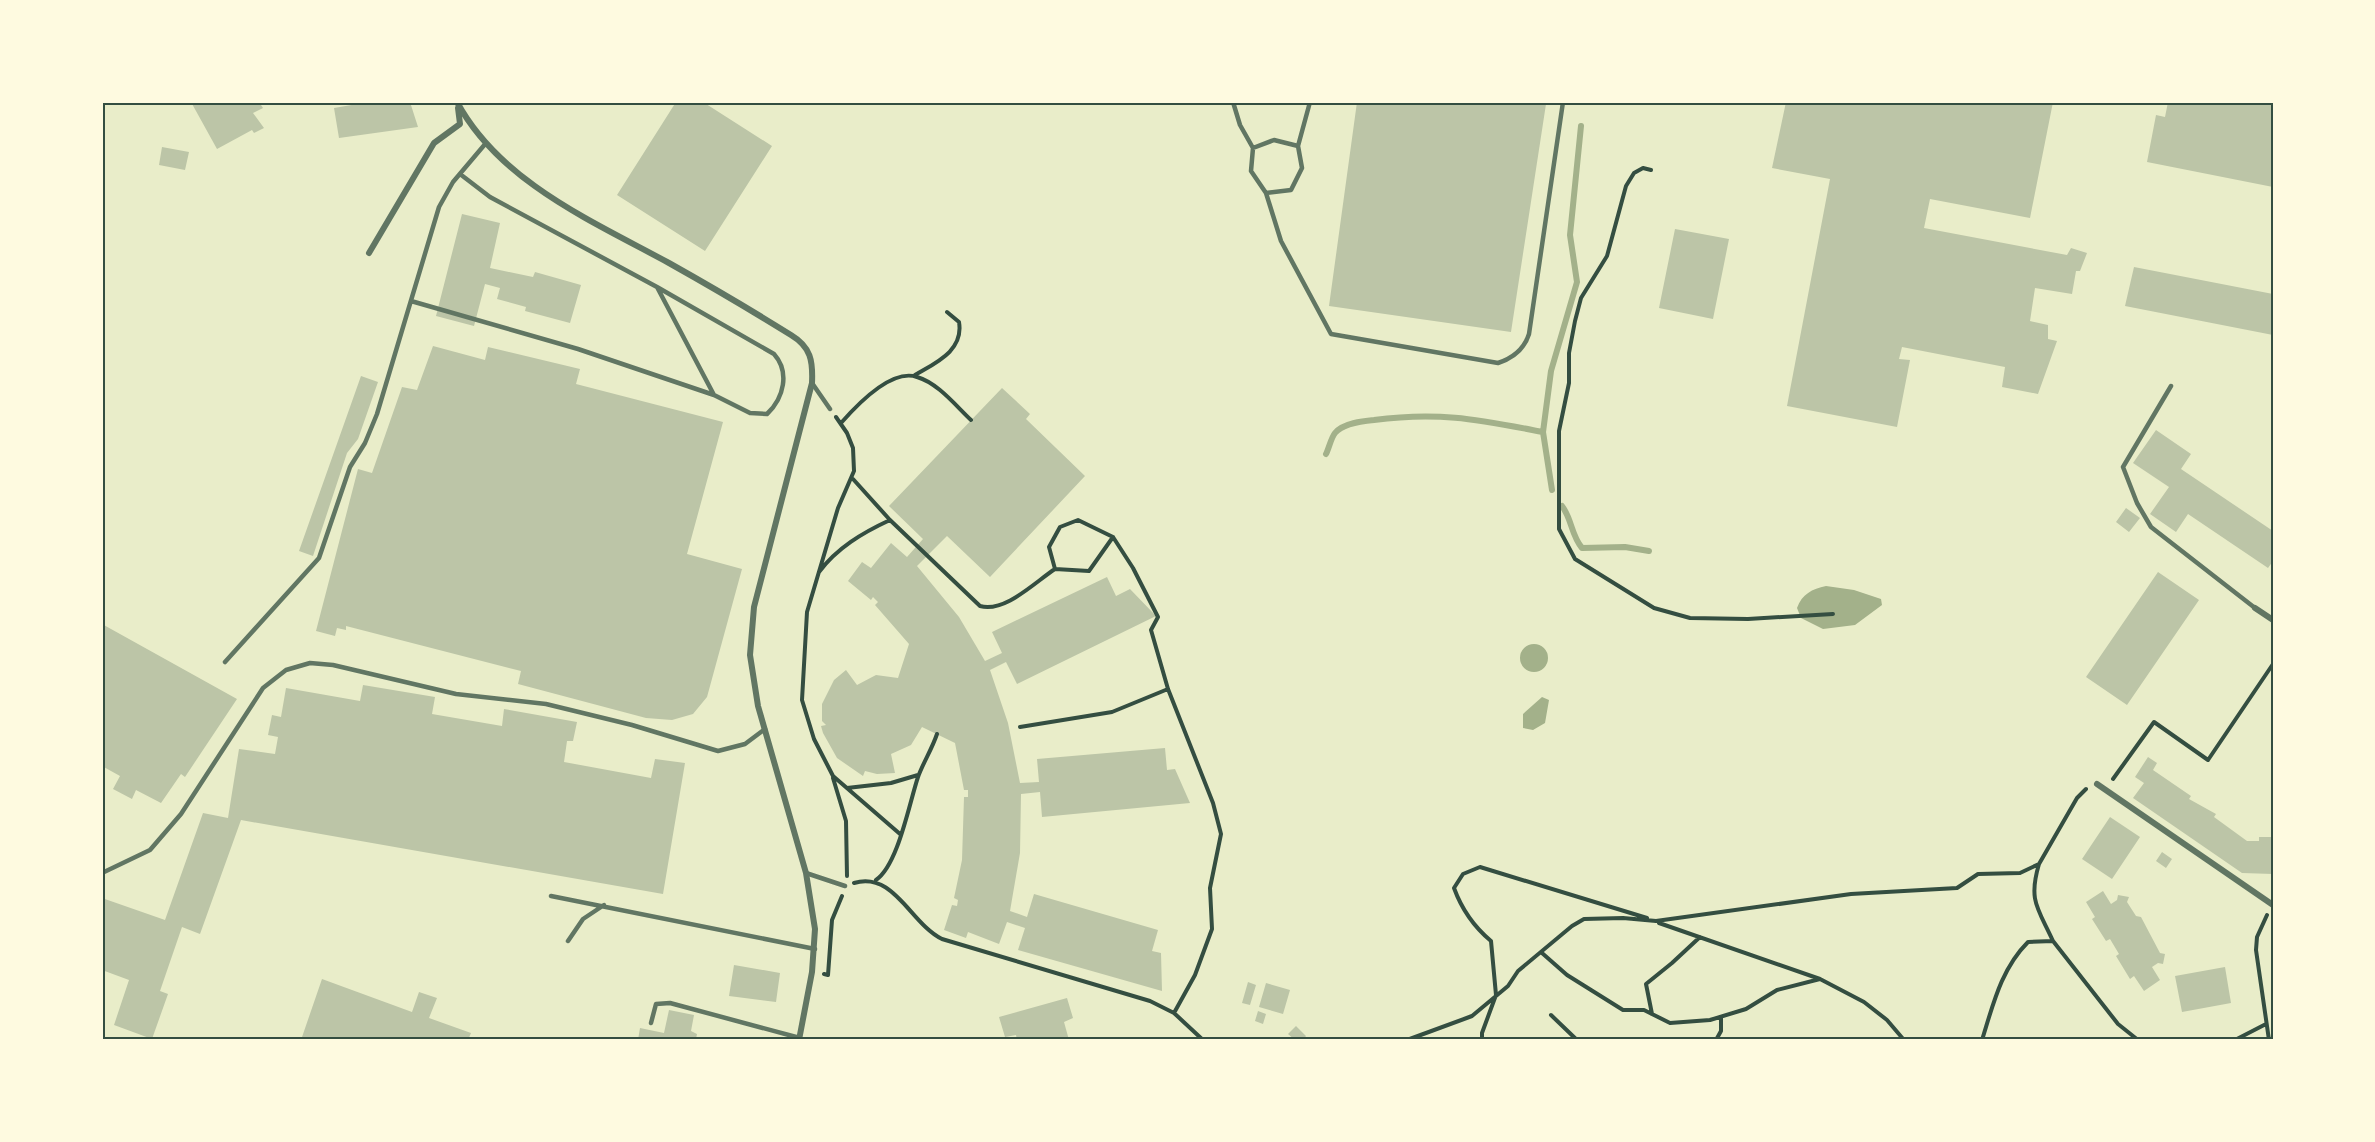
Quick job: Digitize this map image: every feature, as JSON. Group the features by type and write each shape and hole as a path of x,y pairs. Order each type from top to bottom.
{"street":[{"path":"457,103 467,120 486,143 514,171 553,198 800,340 811,354 812,383 754,607 750,655 765,729 806,873 815,929 812,972 799,1039"},
{"path":"369,253 434,143 460,124 457,103"},
{"path":"2255,608 2273,620"},
{"path":"2097,784 2273,906"}],"lane":[{"path":"1233,102 1240,125 1253,148 1251,171 1266,192 1281,242 1331,334 1498,363 1518,352 1526,344 1529,334 1563,102"},
{"path":"1266,192 1291,190 1302,168 1298,146 1310,102"},
{"path":"1253,148 1274,140 1298,146"},
{"path":"225,662 320,558 350,467 365,443 377,414 439,207 460,174 486,143"},
{"path":"411,301 578,349 714,395 750,413 767,414 777,405 785,376 782,363 774,354 657,286 490,197 460,174"},
{"path":"657,286 714,395"},
{"path":"812,383 830,410"},
{"path":"2171,386 2123,467 2128,481 2151,527 2255,608"},
{"path":"102,873 150,850 181,814 263,688 285,670 310,663 333,665 456,694 546,704 633,725 718,751 745,744 765,729"},
{"path":"806,873 845,886"},
{"path":"551,896 815,949"},
{"path":"568,941 583,919 604,906"},
{"path":"651,1023 656,1004 670,1003 799,1039"}],"path":[{"path":"1651,170 1643,168 1634,173 1626,186 1607,256 1581,298 1575,321 1569,353 1569,383 1559,431 1559,529 1575,559 1654,608 1690,618 1748,619 1833,614"},
{"path":"841,423 876,390 893,380 915,375 947,357 957,339 959,322 947,312"},
{"path":"915,375 928,381 971,420"},
{"path":"812,972 828,975 832,920 845,886 849,864 846,821 833,776 814,739 802,700 807,612 838,508 853,479 853,448 841,423 830,410"},
{"path":"853,479 890,520 980,606 993,608 1055,569 1089,571 1113,537"},
{"path":"817,574 839,550 867,531 890,520"},
{"path":"1055,569 1049,547 1060,527 1078,520 1113,537 1133,567 1158,617 1151,630 1168,689 1213,803 1221,834 1210,888 1212,929 1195,975 1174,1013"},
{"path":"2105,790 2154,722 2208,760 2273,664"},
{"path":"1020,727 1112,712 1168,689"},
{"path":"876,881 888,868 919,775 937,734"},
{"path":"847,788 891,783 919,775"},
{"path":"833,776 900,834"},
{"path":"2097,784 2077,798 2039,864 2033,883 2034,903 2053,941 2118,1024 2138,1040"},
{"path":"1407,1040 1472,1016 1508,986 1518,971 1572,926 1584,919 1623,918 1656,921 1851,894 1957,888 1978,874 2019,873 2039,864"},
{"path":"1482,1040 1482,1033 1496,995 1491,941 1476,929 1460,905 1454,888 1463,874 1480,867 1656,921 1820,979 1864,1002 1887,1020 1904,1040"},
{"path":"845,886 869,880 876,881 895,894 928,931 942,939 1150,1001 1174,1013 1203,1040"},
{"path":"2270,1040 2258,977 2257,937 2262,921 2273,906"},
{"path":"1652,1015 1646,984 1700,936"},
{"path":"1982,1040 1999,987 2014,956 2028,942 2053,941"},
{"path":"1542,953 1567,975 1623,1010 1644,1010 1670,1023 1721,1017 1746,1008 1777,990 1820,979"},
{"path":"1551,1015 1577,1040"},
{"path":"1716,1040 1721,1031 1721,1017"},
{"path":"2235,1040 2266,1024"}],"shaded area":[{"path":"1826,586 1854,590 1881,599 1882,605 1855,625 1823,629 1801,618 1797,608 1808,593"},
{"path":"1534,644 1544,648 1548,658 1544,668 1534,672 1524,668 1520,658 1524,648"},
{"path":"1542,697 1549,700 1545,723 1533,730 1523,728 1523,714"}],"building":[{"path":"191,102 259,102 263,108 253,113 264,128 254,133 252,130 217,149"},
{"path":"369,102 410,102 418,127 339,138 334,108"},
{"path":"676,102 703,102 772,146 705,251 617,195"},
{"path":"1357,102 1546,104 1511,332 1329,306"},
{"path":"1786,102 2053,102 2030,218 1930,199 1924,228 2067,255 2071,248 2087,253 2080,271 2076,271 2072,294 2035,288 2030,321 2048,325 2048,339 2057,341 2038,394 2002,387 2005,367 1902,347 1899,359 1910,360 1897,427 1787,406 1830,179 1772,168"},
{"path":"2168,102 2273,102 2273,187 2147,162 2156,115 2165,117"},
{"path":"162,147 189,152 185,170 159,165"},
{"path":"462,214 500,223 490,268 533,277 535,272 581,285 570,323 525,311 526,307 497,299 500,288 485,284 474,326 436,316"},
{"path":"1675,229 1729,239 1713,319 1659,308"},
{"path":"2134,267 2273,294 2273,335 2125,306"},
{"path":"433,346 485,360 488,347 580,369 576,384 723,422 687,554 742,569 707,697 693,714 672,720 646,718 518,684 521,671 346,626 346,630 337,628 335,636 316,631 358,469 372,473 402,387 417,390"},
{"path":"361,376 378,382 358,439 347,453 313,556 299,551"},
{"path":"1002,388 1030,414 1026,419 1085,476 990,577 947,536 917,566 959,617 985,661 1002,653 992,632 1107,577 1116,596 1130,589 1156,616 1017,684 1006,662 990,670 1008,723 1020,783 1039,782 1037,759 1165,748 1167,770 1175,769 1190,803 1042,817 1040,792 1021,794 1020,853 1010,911 1027,917 1034,894 1158,930 1152,951 1161,953 1162,991 1018,950 1025,928 1007,922 999,944 968,932 966,938 944,930 952,905 957,906 958,900 954,898 962,860 964,797 968,797 968,790 964,790 955,743 922,727 911,745 891,754 895,773 877,774 865,771 863,776 837,758 821,726 826,725 822,721 822,704 834,680 846,670 857,685 876,675 898,678 909,644 875,605 878,602 873,597 871,600 848,581 862,562 871,568 891,543 907,557 923,539 889,506"},
{"path":"2156,430 2191,454 2181,469 2273,531 2273,561 2268,568 2188,514 2176,532 2150,514 2169,487 2133,463"},
{"path":"2126,508 2140,518 2129,532 2116,522"},
{"path":"2158,572 2199,600 2127,705 2086,677"},
{"path":"102,624 237,699 185,777 181,774 161,803 136,790 132,799 113,789 120,776 102,766"},
{"path":"363,685 435,697 432,714 502,726 504,709 577,722 573,741 567,741 564,762 651,778 655,759 685,763 663,894 241,820 200,934 182,927 160,991 168,994 152,1039 114,1025 129,980 102,970 102,898 165,920 203,813 228,818 239,749 275,754 278,737 268,735 272,715 281,717 286,688 360,701"},
{"path":"2148,757 2157,763 2153,770 2191,796 2189,799 2216,814 2214,817 2247,841 2259,841 2259,837 2273,837 2273,874 2242,873 2133,798 2144,783 2135,777"},
{"path":"2110,817 2140,837 2112,879 2082,859"},
{"path":"2162,852 2172,859 2166,868 2156,861"},
{"path":"2103,891 2111,904 2117,900 2118,895 2129,897 2127,902 2136,916 2141,917 2160,953 2165,954 2163,964 2158,963 2152,967 2160,980 2144,991 2134,976 2130,979 2116,956 2119,954 2110,939 2106,941 2092,919 2095,917 2086,902"},
{"path":"734,965 780,973 776,1002 729,996"},
{"path":"2225,967 2231,1003 2182,1012 2175,976"},
{"path":"322,979 412,1012 419,992 437,998 429,1018 471,1033 468,1040 301,1040"},
{"path":"1248,982 1256,985 1250,1005 1242,1003"},
{"path":"1266,983 1290,990 1283,1014 1259,1007"},
{"path":"1067,998 1073,1018 1064,1022 1069,1040 1017,1040 1016,1035 1005,1037 999,1017"},
{"path":"669,1010 694,1015 691,1031 697,1034 696,1039 638,1040 640,1028 664,1033"},
{"path":"1258,1011 1266,1014 1263,1024 1255,1021"},
{"path":"1296,1026 1306,1036 1303,1040 1295,1040 1288,1034"}],"waterway":[{"path":"1552,490 1543,432 1551,371 1577,282 1570,235 1581,126"},
{"path":"1326,454 1334,435 1343,427 1359,422 1398,417 1460,418 1543,432"},
{"path":"1562,506 1582,548 1625,547 1649,551"}]}
